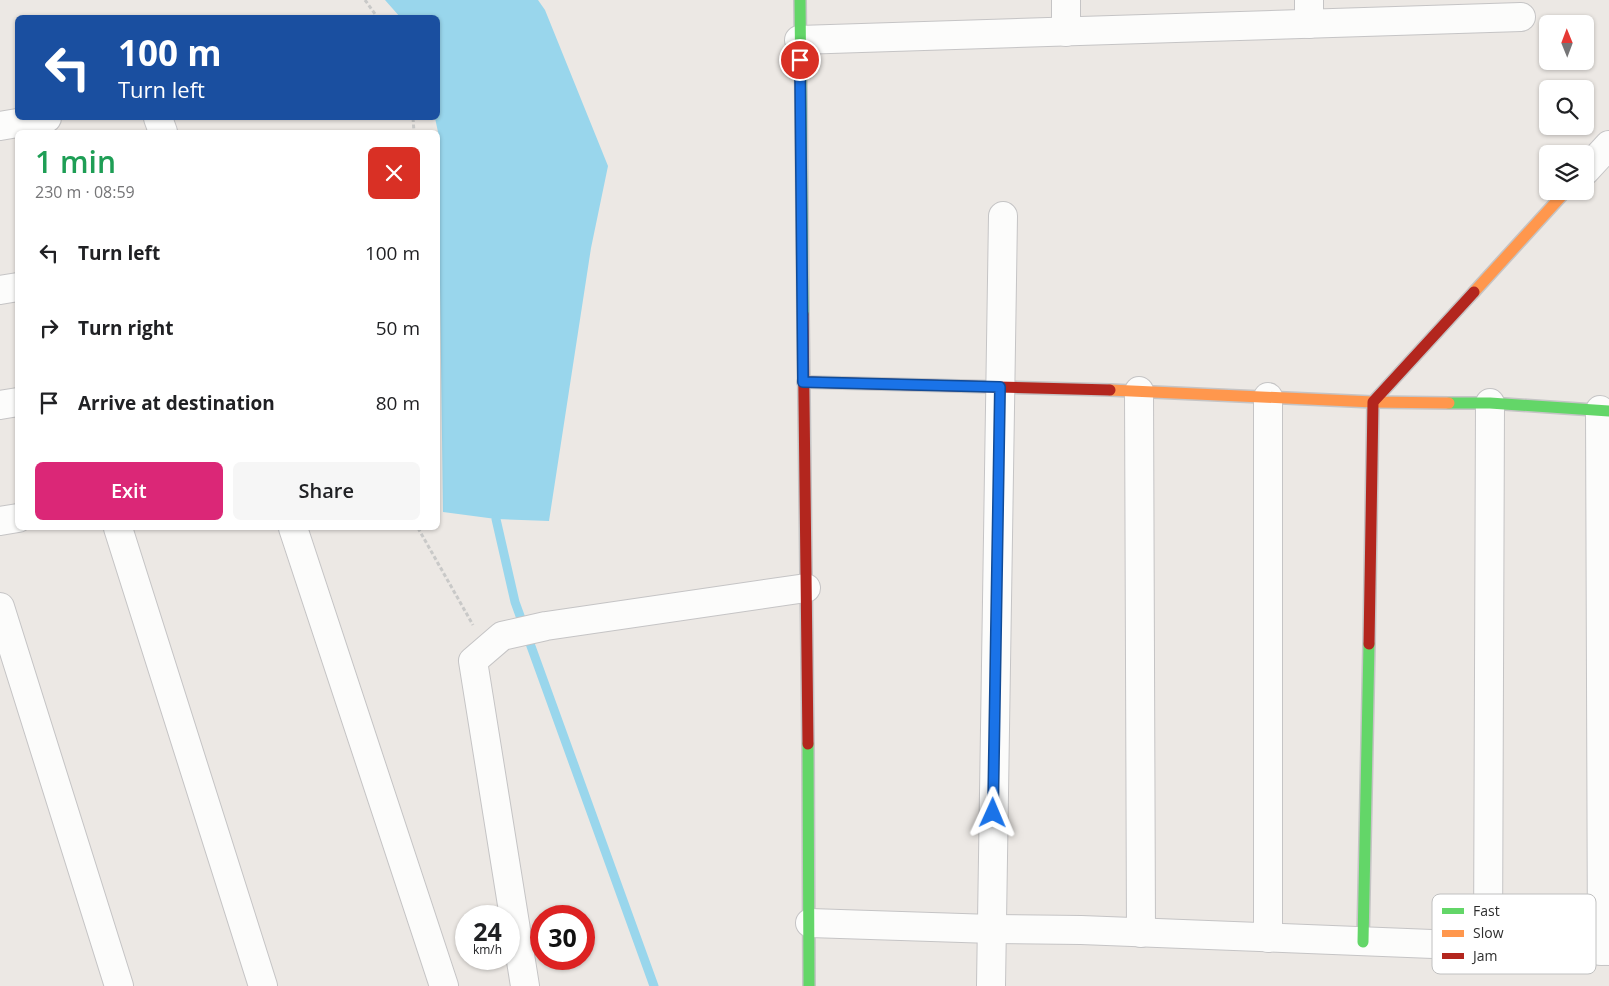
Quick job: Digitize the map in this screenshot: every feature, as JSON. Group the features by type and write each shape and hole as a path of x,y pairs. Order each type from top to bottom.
{"street":[{"path":"800,0 810,923 809,986"},
{"path":"1066,0 1066,32"},
{"path":"799,40 1066,32 1309,12 1522,17"},
{"path":"0,126 35,120"},
{"path":"1594,161 1609,145"},
{"path":"1363,942 1372,402 1558,200"},
{"path":"991,986 1003,216"},
{"path":"0,290 15,288"},
{"path":"803,382 1139,391 1372,402 1490,404 1605,411 1605,951"},
{"path":"1139,391 1141,933"},
{"path":"1268,397 1268,938"},
{"path":"0,405 15,402"},
{"path":"1488,894 1490,404"},
{"path":"0,521 15,518"},
{"path":"119,530 263,986"},
{"path":"294,530 444,986"},
{"path":"525,986 473,661 502,636 539,628 806,588"},
{"path":"0,607 119,986"},
{"path":"810,923 1080,930 1432,945"}],"path":[{"path":"365,0 376,15"},
{"path":"419,530 487,649"}],"water":[{"path":"385,0 538,0 545,10 608,166 591,248 549,521 496,519 443,512 440,130 438,130 435,120 440,120 440,15 398,15"}],"waterway":[{"path":"496,519 515,602 654,986"}],"traffic: fast":[{"path":"800,0 803,314"},
{"path":"1449,403 1490,403 1609,411"},
{"path":"1363,942 1369,644"},
{"path":"808,744 809,986"}],"traffic: slow":[{"path":"1474,292 1558,200"},
{"path":"1110,390 1373,402 1449,403"}],"traffic: jam":[{"path":"1369,644 1373,402 1474,292"},
{"path":"803,314 808,744"},
{"path":"803,382 1110,390"}],"route":[{"path":"800,60 803,382 1000,387 993,813"}]}
